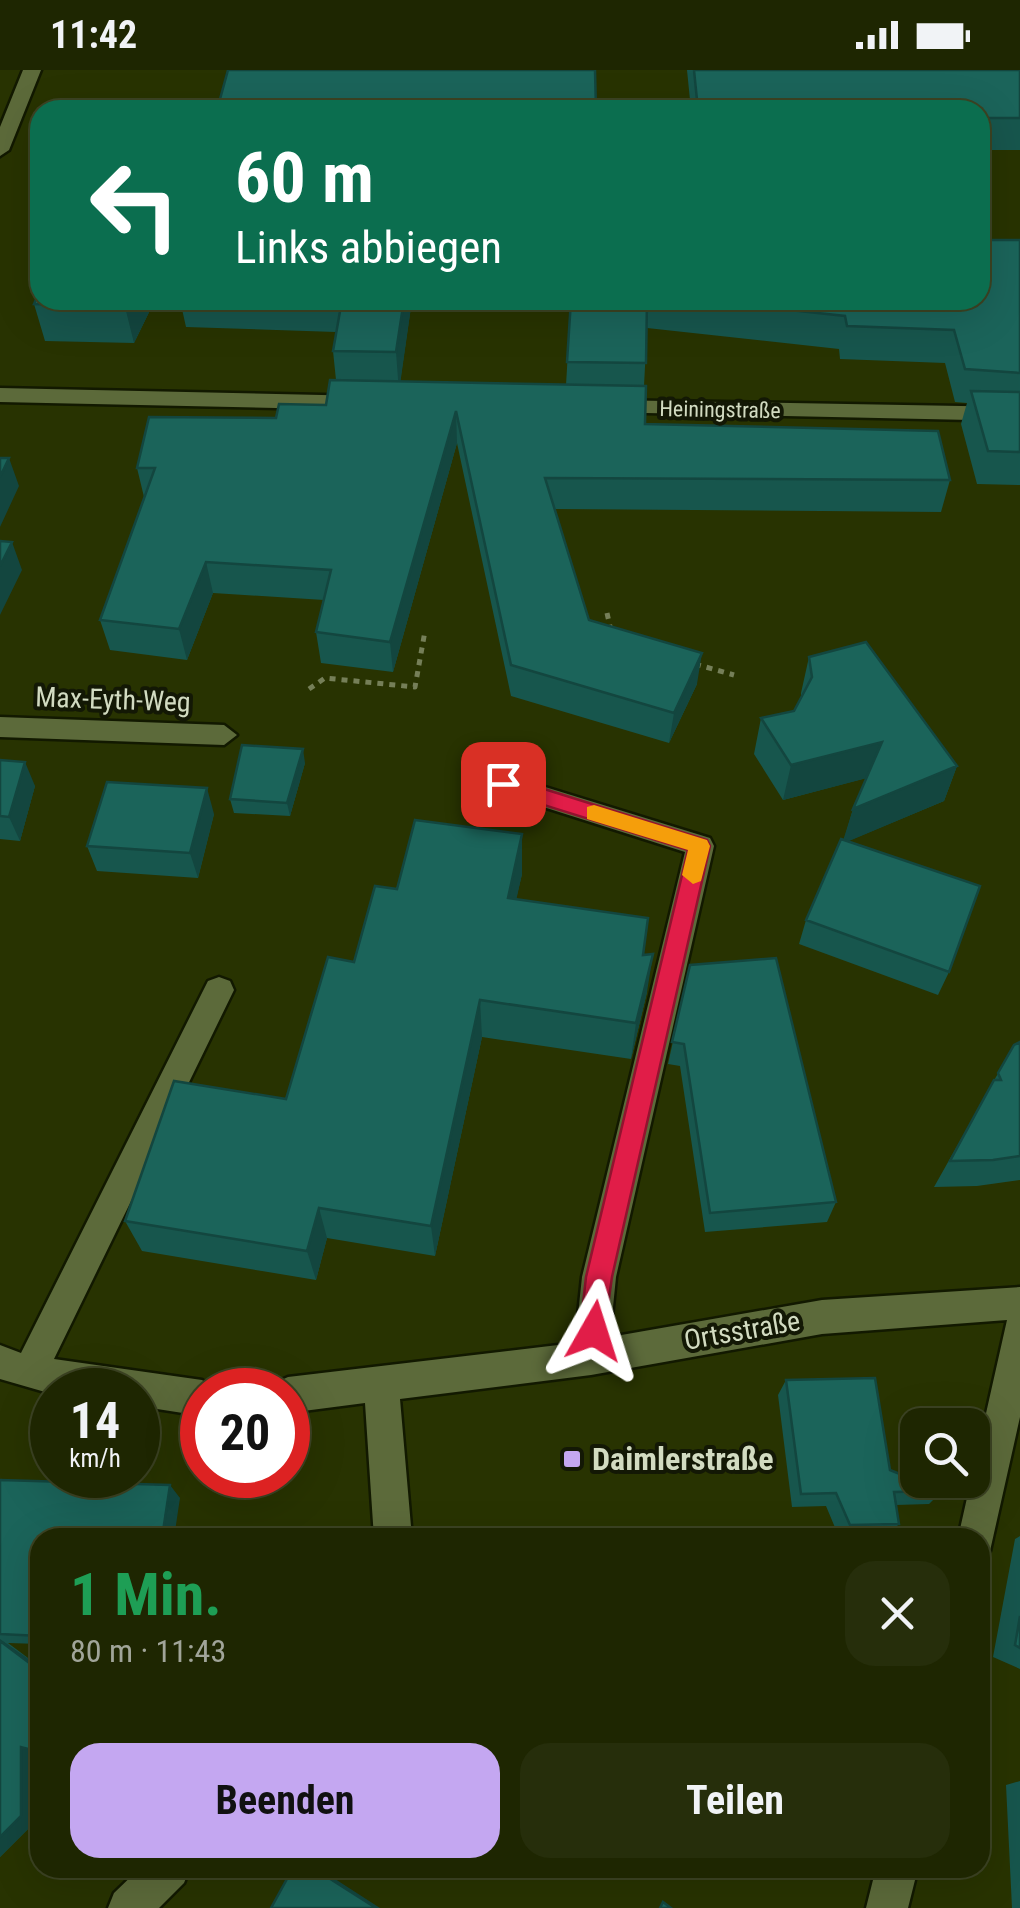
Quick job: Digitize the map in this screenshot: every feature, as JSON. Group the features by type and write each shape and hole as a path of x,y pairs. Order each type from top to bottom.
{"street":[{"path":"0,150 32,70"},
{"path":"0,395 391,403"},
{"name":"Heiningstraße","path":"585,406 1020,414"},
{"name":"Max-Eyth-Weg","path":"0,727 224,735"},
{"path":"503,784 700,846 599,1277 591,1358"},
{"path":"180,1394 14,1367 219,990"},
{"name":"Ortsstraße","path":"310,1393 591,1358 822,1317 1020,1303"},
{"path":"979,1528 1020,1330"},
{"path":"381,1386 392,1528"},
{"path":"130,1908 159,1878"},
{"path":"887,1908 894,1878"}],"path":[{"path":"607,613 609,629 619,641"},
{"path":"309,689 325,678 415,688 425,631"},
{"path":"677,658 734,675"}],"building":[{"path":"228,70 595,70 596,100 220,100"},
{"path":"694,70 1020,70 1020,118 990,118 990,100 697,100"},
{"path":"990,240 1020,240 1020,373 965,369 954,330 847,326 845,316 790,310 990,310"},
{"path":"340,310 402,310 396,352 333,351"},
{"path":"570,310 647,310 646,363 567,362"},
{"path":"330,380 646,386 645,424 938,431 950,480 545,478 589,620 702,653 674,713 511,665 456,411 390,642 316,632 331,570 206,562 179,629 100,620 155,468 137,468 149,417 276,418 279,404 326,405"},
{"path":"971,391 1020,392 1020,452 988,451"},
{"path":"0,458 9,458 0,477"},
{"path":"0,541 12,542 0,566"},
{"path":"866,642 957,766 853,809 882,742 791,765 761,718 794,711 812,677 809,657"},
{"path":"242,745 303,749 287,803 230,799"},
{"path":"0,760 25,762 9,817 0,816"},
{"path":"107,782 207,788 190,853 87,846"},
{"path":"415,820 522,834 508,898 648,918 643,955 653,954 636,1023 480,1000 431,1226 319,1208 307,1251 125,1221 174,1081 286,1099 328,957 354,962 375,886 397,889"},
{"path":"841,839 980,886 949,972 806,920"},
{"path":"776,958 836,1202 710,1213 684,1044 672,1042 690,965"},
{"path":"1020,1042 1020,1156 950,1161 994,1080 1001,1080 998,1073 1014,1045"},
{"path":"875,1378 890,1470 900,1474 900,1492 894,1492 899,1524 850,1525 836,1493 801,1494 786,1380"},
{"path":"0,1480 30,1481 30,1498 160,1498 160,1485 170,1485 164,1528 30,1528 30,1636 0,1634"},
{"path":"1020,1616 1020,1648 1015,1645"},
{"path":"0,1641 30,1664 30,1749 21,1747 21,1816 0,1837"},
{"path":"288,1878 329,1878 376,1908 271,1908"}],"slow traffic":[{"path":"594,813 700,846 693,875"}],"place":[{"name":"Daimlerstraße","path":"572,1459"}],"route":[{"path":"503,784 700,846 599,1277 594,1331"}]}
